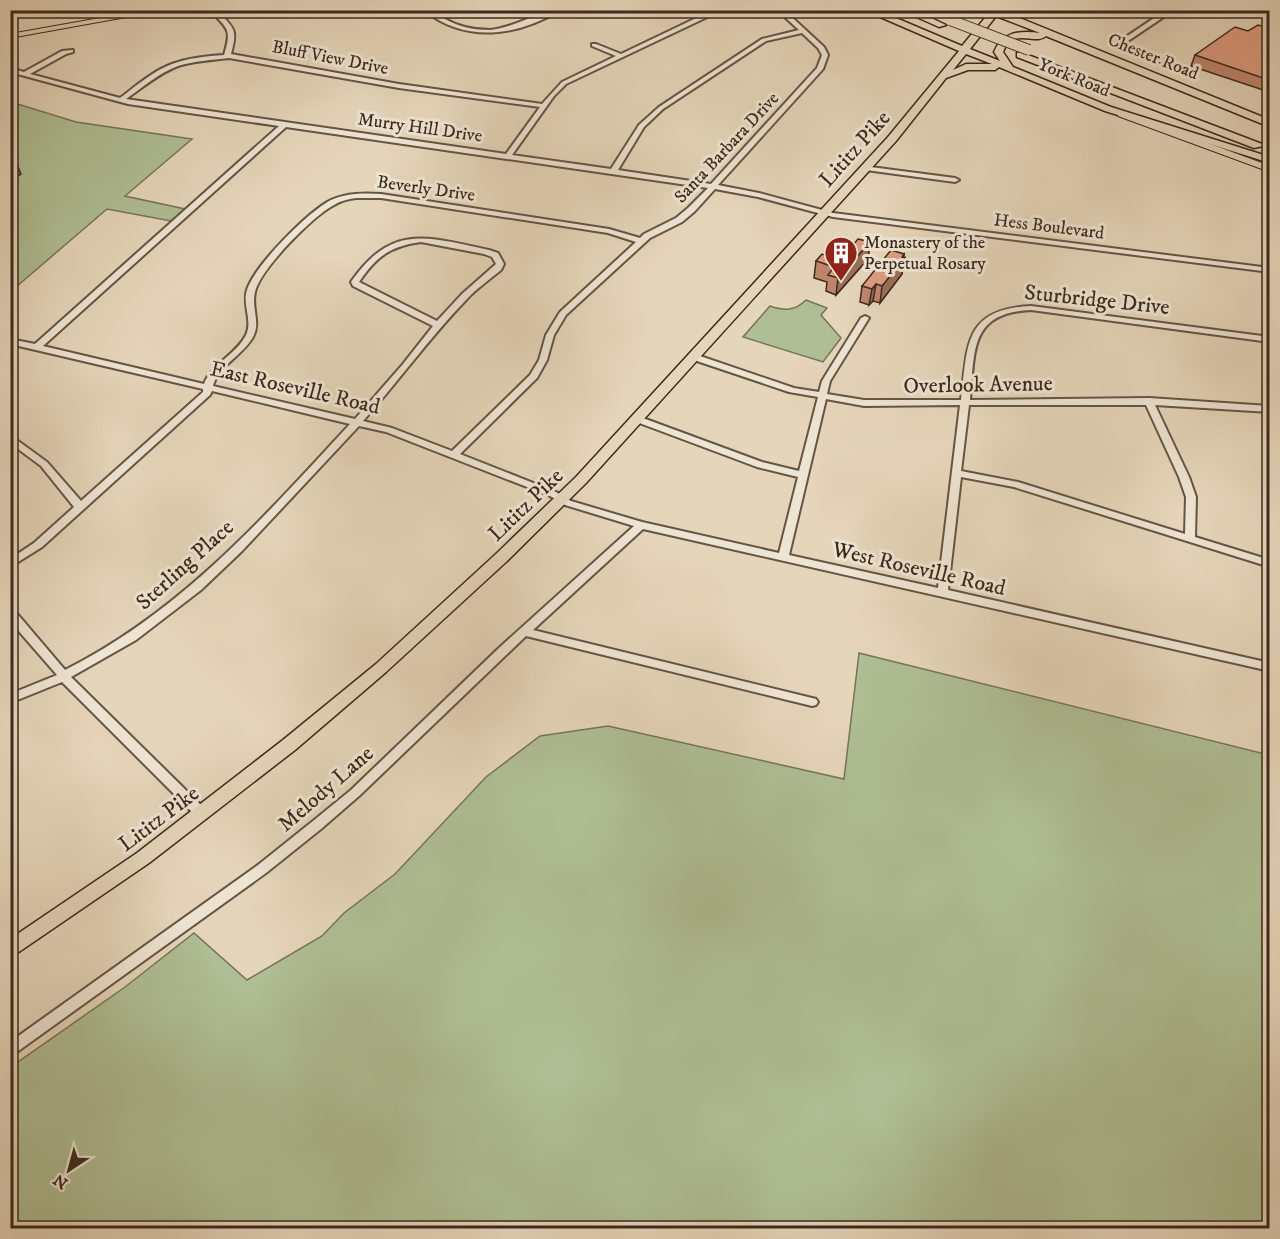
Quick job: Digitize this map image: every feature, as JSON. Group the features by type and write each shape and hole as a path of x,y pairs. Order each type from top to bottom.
{"highway":[{"name":"York Road","path":"868,10 1108,109"},
{"path":"905,10 1269,141"},
{"path":"926,10 946,23"},
{"path":"1004,10 1024,24"},
{"name":"Chester Road","path":"993,11 1094,50 1269,123"},
{"name":"Lititz Pike","path":"10,950 62,916 202,814 289,745 381,668 563,498 866,168 944,77 993,11"},
{"path":"910,28 934,42 946,54 944,77"},
{"path":"1021,74 1005,64 998,52 1004,41 1014,35 1037,35 1094,50"},
{"path":"1024,52 1269,151"},
{"path":"944,77 958,69 977,66 1001,68 1021,74"},
{"path":"1108,109 1269,160"}],"main road":[{"path":"10,36 161,10"},
{"name":"York Road","path":"1108,109 1269,169"}],"street":[{"path":"213,10 228,24 232,32 227,56"},
{"path":"427,10 466,30 489,33 513,30 558,10"},
{"path":"508,156 544,106 564,83 719,10"},
{"name":"Santa Barbara Drive","path":"455,454 534,376 543,360 554,326 563,314 650,233 682,218 807,85 823,64 825,55 821,47 780,10"},
{"path":"1171,10 1120,43 1182,70"},
{"path":"613,172 641,126 661,108 764,40 804,31"},
{"path":"594,45 621,56"},
{"path":"25,74 64,52 71,51"},
{"name":"Bluff View Drive","path":"121,100 156,75 175,65 227,56 419,89 544,106"},
{"name":"Murry Hill Drive","path":"10,69 121,100 712,186 759,195 825,213"},
{"path":"37,347 285,124"},
{"path":"866,168 956,180"},
{"name":"Beverly Drive","path":"10,564 38,545 207,393 209,380 252,333 254,323 249,298 257,276 309,220 336,200 365,195 399,198 609,231 641,241"},
{"name":"Hess Boulevard","path":"825,213 1269,270"},
{"name":"Sterling Place","path":"10,699 64,676 151,624 188,595 358,423 404,372 438,326 465,296 498,267 498,258 486,252 421,240 400,243 382,250 358,278 356,284 438,326"},
{"name":"Sturbridge Drive","path":"942,594 964,403 972,344 978,327 994,316 1014,309 1031,308 1075,312 1269,340"},
{"path":"783,558 822,397 832,368 865,318"},
{"name":"East Roseville Road","path":"10,340 406,436 563,498"},
{"name":"Overlook Avenue","path":"694,357 766,382 822,397 864,404 1149,401 1216,403 1269,409"},
{"path":"1149,401 1191,497 1191,539"},
{"path":"637,419 760,465 803,475"},
{"path":"10,438 44,464 80,507"},
{"path":"956,473 1015,484 1269,564"},
{"name":"West Roseville Road","path":"563,498 578,507 641,525 1269,667"},
{"name":"Melody Lane","path":"10,1051 205,910 317,825 369,780 641,525"},
{"path":"10,613 32,642 64,676 146,761 202,814"},
{"path":"525,632 812,702"}],"green space":[{"path":"11,102 76,122 192,139 125,196 185,209 171,221 107,209 16,287 11,286"},
{"path":"806,300 827,308 821,315 841,338 823,362 743,337 770,306 789,309"},
{"path":"859,653 1269,755 1269,1228 11,1228 11,1067 125,987 194,933 247,980 322,936 344,913 395,874 486,777 540,736 608,726 844,779"}],"building":[{"path":"1269,23 1269,80 1195,55 1235,27 1248,31 1258,25 1265,27"},
{"path":"858,239 870,242 838,278 828,275 834,267 816,261 822,254 840,260"},
{"path":"891,250 904,254 902,257 905,258 882,286 876,284 872,289 862,286"}],"place":[{"name":"Monastery of the Perpetual Rosary","path":"841,282"}]}
